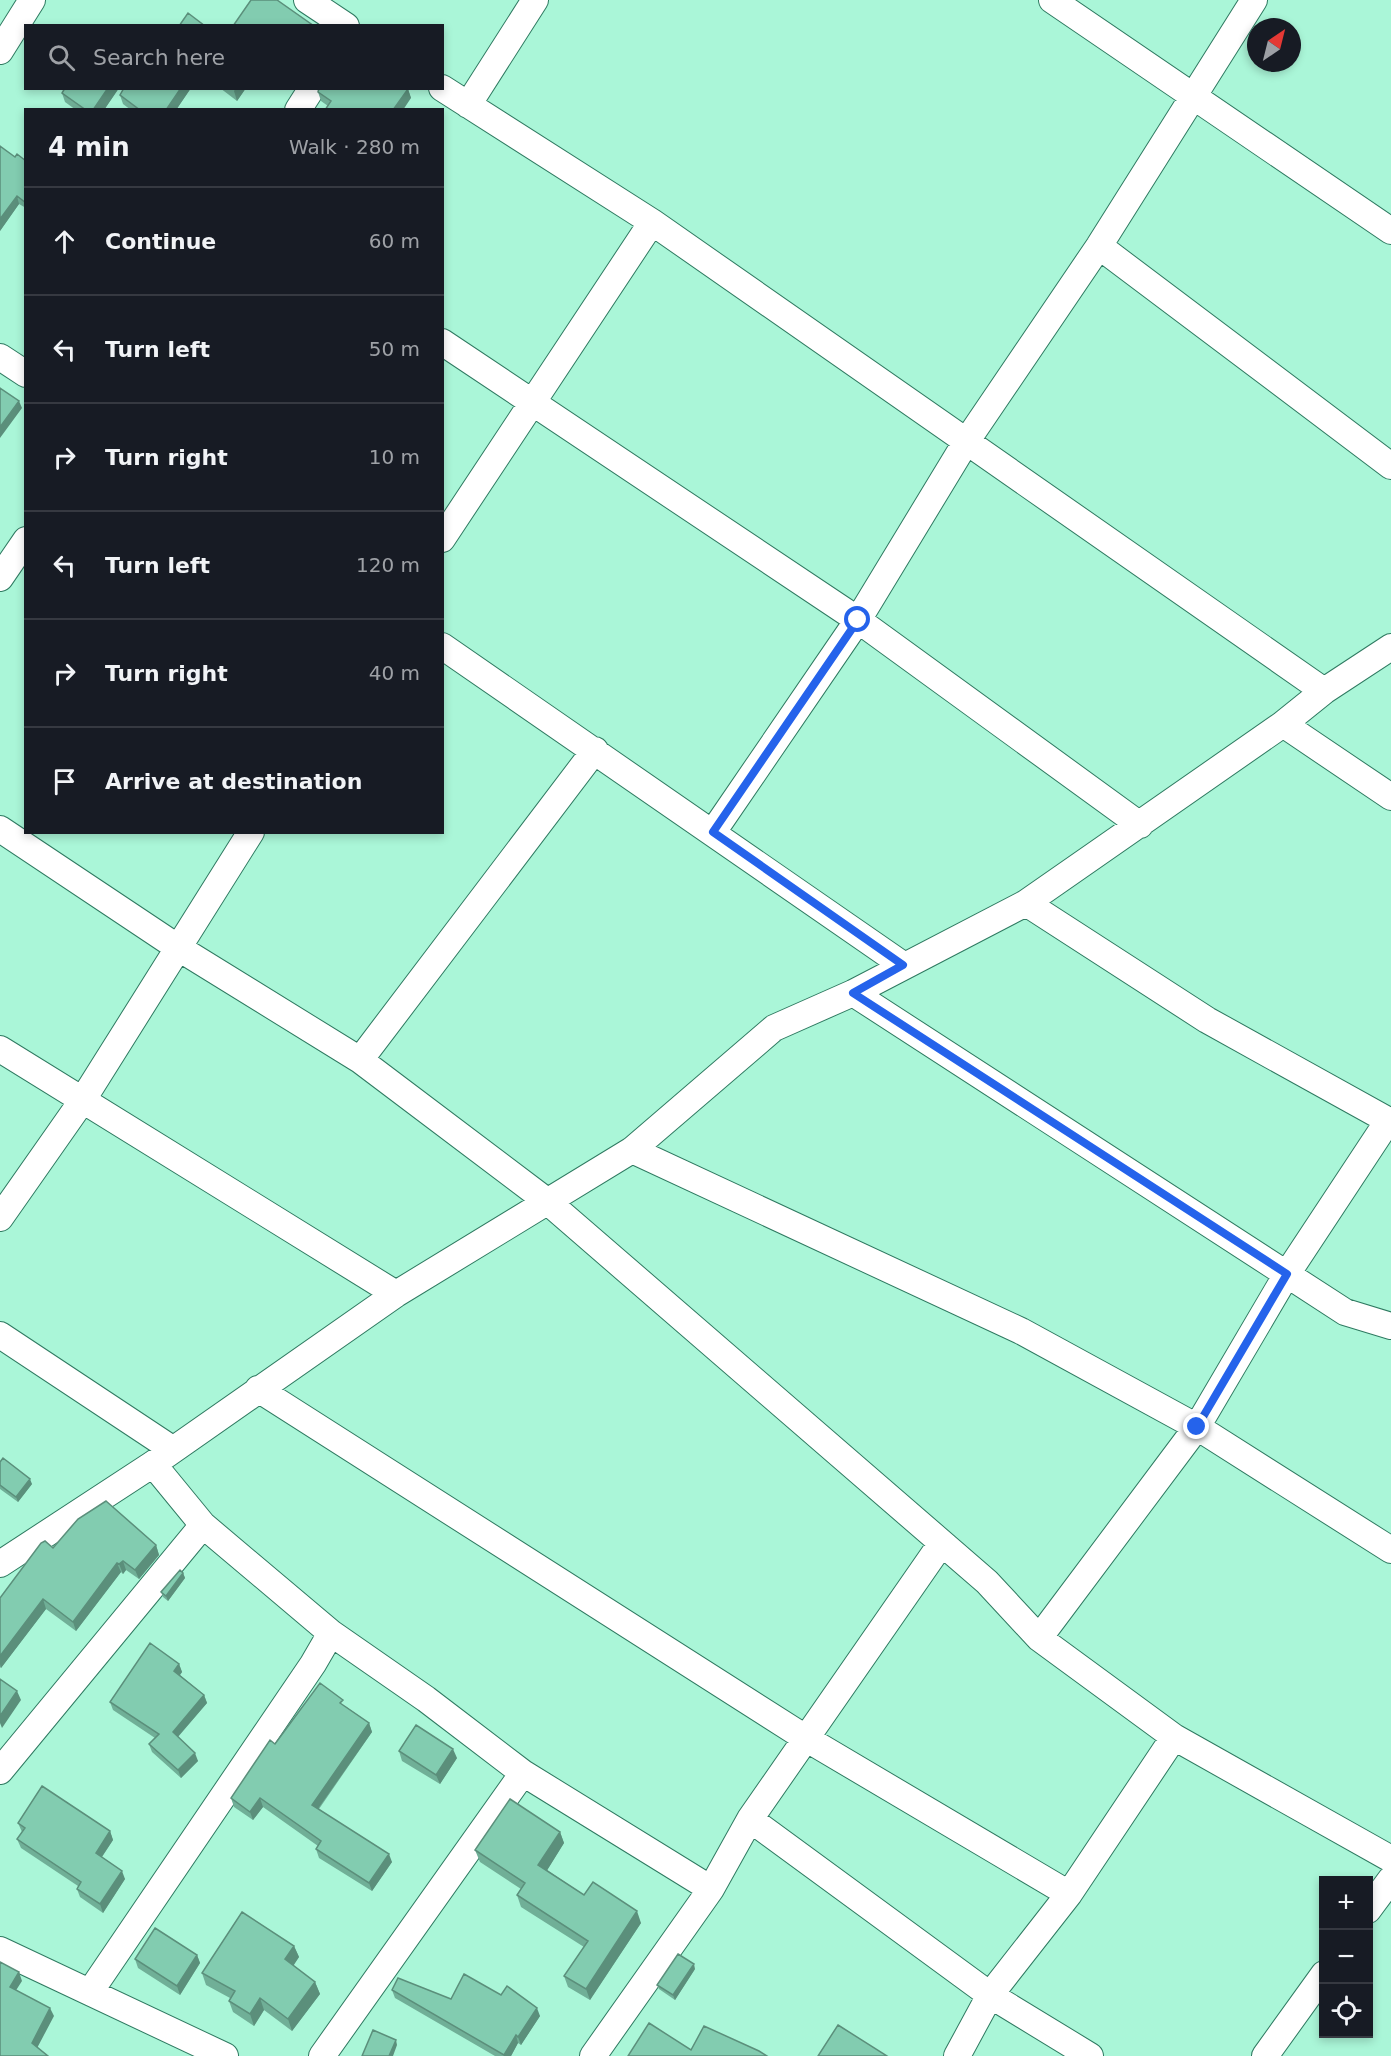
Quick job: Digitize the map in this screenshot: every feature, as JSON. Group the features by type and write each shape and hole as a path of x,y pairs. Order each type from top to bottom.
{"street":[{"path":"0,51 32,0"},
{"path":"308,0 343,24"},
{"path":"468,105 535,0"},
{"path":"1052,0 1391,231"},
{"path":"713,832 858,620 966,442 1099,246 1254,0"},
{"path":"444,89 652,222 1324,690"},
{"path":"299,108 311,90"},
{"path":"444,536 533,405 652,222"},
{"path":"1099,246 1391,466"},
{"path":"444,343 858,620 1140,825"},
{"path":"0,357 24,373"},
{"path":"0,578 24,543"},
{"path":"444,647 903,965"},
{"path":"0,1564 163,1457 396,1294 632,1150 774,1028 853,993 1026,903 1283,724 1324,690 1391,647"},
{"path":"1283,724 1391,797"},
{"path":"360,1060 595,750"},
{"path":"0,829 177,946 360,1060 548,1202 987,1582 1039,1638 1174,1737 1391,1859"},
{"path":"0,1218 82,1101 177,946 250,834"},
{"path":"1026,903 1207,1020 1390,1121 1287,1274 1197,1427 1039,1638"},
{"path":"853,993 1345,1312 1391,1326"},
{"path":"0,1049 396,1294"},
{"path":"632,1150 1021,1331 1197,1427 1391,1550"},
{"path":"0,1335 163,1457 203,1525 331,1633 426,1699 523,1773 711,1889"},
{"path":"258,1389 807,1739 1069,1894"},
{"path":"0,1771 203,1525"},
{"path":"593,2056 711,1889 750,1819 941,1544"},
{"path":"90,1992 313,1664 331,1633"},
{"path":"957,2056 990,1995 1069,1894 1174,1737"},
{"path":"322,2056 523,1773"},
{"path":"750,1819 990,1995 1090,2056"},
{"path":"1373,1903 1391,1879"},
{"path":"0,1950 225,2056"},
{"path":"1265,2056 1319,1980"}],"building":[{"path":"251,0 277,0 311,24 234,24"},
{"path":"188,13 202,24 180,24"},
{"path":"64,90 107,90 94,108 83,108 62,93"},
{"path":"123,90 180,90 167,108 137,108 120,95"},
{"path":"318,90 407,90 394,108 326,108 331,101 318,92"},
{"path":"0,146 15,157 17,154 24,159 24,201 17,196 0,219"},
{"path":"0,388 19,401 0,427"},
{"path":"3,1458 30,1479 16,1497 0,1485 0,1462"},
{"path":"106,1501 156,1545 135,1570 123,1561 117,1563 73,1622 43,1599 0,1656 0,1598 41,1543 45,1541 53,1548 78,1519"},
{"path":"180,1570 183,1573 166,1596 161,1592"},
{"path":"150,1643 179,1664 174,1671 204,1695 173,1732 195,1753 178,1770 149,1744 159,1734 110,1702"},
{"path":"0,1679 17,1691 0,1716"},
{"path":"320,1683 343,1700 340,1703 369,1723 312,1805 389,1854 369,1883 316,1849 321,1841 260,1798 250,1812 231,1798 270,1740 275,1744"},
{"path":"416,1725 453,1749 436,1775 399,1751"},
{"path":"42,1786 110,1831 96,1853 122,1871 100,1904 77,1889 81,1882 17,1839 25,1828 18,1823"},
{"path":"510,1799 560,1832 538,1865 584,1895 593,1882 637,1911 586,1989 564,1976 588,1941 517,1895 525,1883 475,1850"},
{"path":"242,1912 294,1946 285,1959 315,1982 288,2019 260,1998 250,2014 229,2001 235,1991 202,1973"},
{"path":"155,1928 197,1955 177,1986 135,1959"},
{"path":"678,1954 694,1964 673,1995 657,1985"},
{"path":"0,1962 19,1972 10,1987 50,2008 32,2043 48,2056 0,2056"},
{"path":"464,1974 501,1995 507,1986 537,2008 504,2055 392,1990 398,1978 451,1999"},
{"path":"649,2023 691,2050 704,2026 767,2056 628,2056"},
{"path":"838,2025 887,2056 818,2056"},
{"path":"373,2030 396,2040 389,2056 362,2056"}],"route":[{"path":"858,620 713,832 903,965 853,993 1287,1274 1197,1427"}]}
